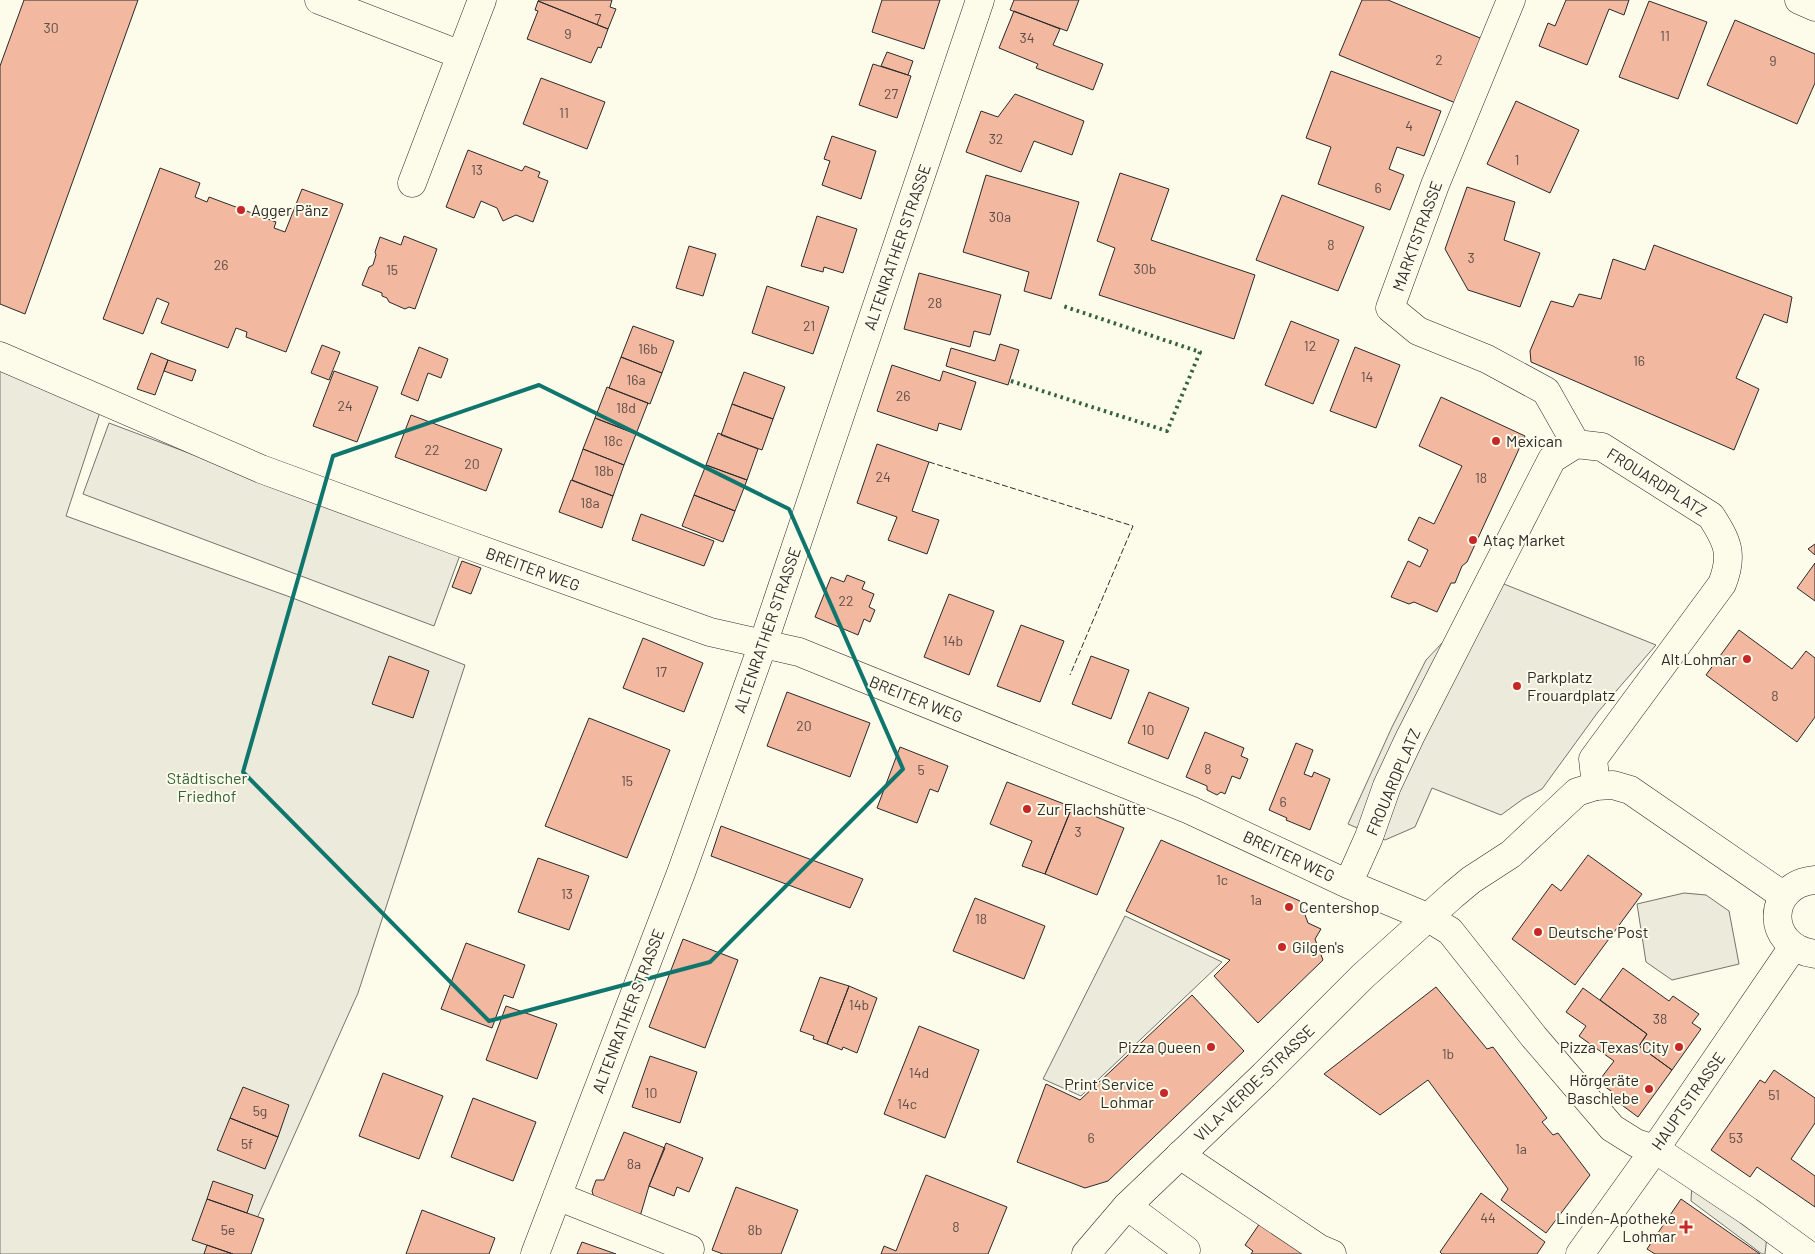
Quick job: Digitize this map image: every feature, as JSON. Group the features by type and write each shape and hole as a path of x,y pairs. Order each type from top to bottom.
{"street":[{"path":"319,0 461,55"},
{"path":"412,183 482,0"},
{"name":"ALTENRATHER STRASSE","path":"535,1254 681,873 763,644 980,0"},
{"name":"MARKTSTRASSE","path":"1511,0 1435,186 1390,308 1418,331 1488,359 1546,391 1576,444"},
{"path":"1799,0 1815,7"},
{"name":"BREITER WEG","path":"0,356 261,468 520,564 710,632 799,652 1190,810 1348,884 1427,917 1450,931 1534,1037 1612,1128 1636,1143 1655,1149 1748,1211 1807,1254"},
{"name":"FROUARDPLATZ","path":"1348,884 1369,837 1387,786 1406,745 1524,512 1552,459 1576,444 1602,447 1711,516 1722,533 1728,550 1728,568 1722,584 1593,759 1596,786"},
{"path":"1427,917 1471,880 1511,854 1576,792 1596,786 1613,786 1630,790 1784,896"},
{"path":"1804,951 1784,939 1777,917 1779,905 1784,896 1794,886 1806,881 1815,880"},
{"name":"VILA-VERDE-STRASSE","path":"1086,1254 1126,1206 1427,917"},
{"name":"HAUPTSTRASSE","path":"1580,1254 1766,988 1804,951"},
{"path":"1180,1155 1320,1249 1332,1254"},
{"path":"557,1196 690,1249"},
{"path":"1126,1206 1186,1250 1184,1254"}],"highlighted area":[{"path":"539,385 789,509 903,769 710,962 489,1021 243,772 333,456"}],"green space":[{"name":"Städtischer Friedhof","path":"0,371 100,412 66,516 290,597 465,665 358,993 241,1254 0,1254"},
{"path":"1125,916 1222,962 1081,1096 1043,1079"}],"shaded area":[{"path":"109,423 460,555 434,626 83,494"},
{"name":"Parkplatz Frouardplatz","path":"1484,576 1656,645 1598,712 1542,789 1523,799 1501,815 1432,788 1415,827 1385,840 1348,824 1392,727 1426,660 1461,623"},
{"path":"1684,893 1706,895 1729,911 1739,964 1672,980 1646,962 1637,904"},
{"path":"1692,1182 1767,1236 1765,1254 1762,1254 1691,1201"}],"building":[{"path":"24,0 138,0 25,314 0,304 0,66"},
{"path":"539,0 612,0 610,7 616,9 608,29"},
{"path":"882,0 940,0 924,49 872,32"},
{"path":"1014,0 1079,0 1067,31 1010,10"},
{"path":"1362,0 1388,0 1485,40 1458,104 1339,55"},
{"path":"1566,0 1629,0 1624,15 1609,9 1587,65 1539,46 1548,23 1555,26"},
{"path":"538,1 608,29 601,48 598,47 591,63 527,39 538,11 535,10"},
{"path":"1649,1 1707,22 1678,99 1619,77"},
{"path":"1014,11 1060,29 1053,45 1103,64 1093,90 1036,68 1038,64 999,48"},
{"path":"1735,20 1815,54 1815,83 1797,124 1707,85"},
{"path":"887,52 913,61 908,75 881,66"},
{"path":"873,64 911,76 897,118 859,105"},
{"path":"1331,71 1441,111 1424,156 1397,147 1389,169 1404,175 1390,210 1318,184 1331,147 1306,138"},
{"path":"541,78 605,102 587,149 523,124"},
{"path":"1015,94 1084,121 1072,155 1034,141 1021,172 966,152 981,111 998,117"},
{"path":"1516,101 1579,130 1550,193 1487,164"},
{"path":"832,136 876,151 861,199 822,185 830,161 824,159"},
{"path":"468,150 522,171 525,166 540,172 538,177 548,181 533,222 516,215 503,221 497,208 481,201 474,218 446,207"},
{"path":"160,168 200,183 195,197 207,202 209,197 276,222 274,228 285,232 302,189 343,204 286,352 246,337 247,332 236,328 228,348 161,323 169,303 157,298 143,334 103,319"},
{"path":"1120,173 1169,189 1151,240 1255,275 1234,339 1099,295 1115,248 1097,241"},
{"path":"986,175 1079,202 1051,299 1024,291 1029,272 963,252"},
{"path":"1467,187 1515,202 1504,240 1540,253 1520,307 1468,290 1445,249"},
{"path":"1282,195 1364,227 1338,291 1256,260"},
{"path":"817,216 857,229 843,273 824,267 823,272 801,266"},
{"path":"404,236 437,249 415,309 409,307 405,309 389,302 387,298 382,296 382,293 362,285 369,267 373,265 380,237 401,245"},
{"path":"1654,245 1792,297 1787,323 1764,314 1736,378 1759,389 1734,450 1531,362 1530,351 1551,301 1573,307 1579,294 1601,299 1613,259 1645,270"},
{"path":"689,246 716,254 703,296 676,288"},
{"path":"919,273 1001,295 990,335 974,331 970,347 904,329"},
{"path":"767,286 829,307 813,354 752,333"},
{"path":"1291,321 1339,340 1313,404 1265,385"},
{"path":"633,326 674,341 662,373 621,357"},
{"path":"1000,344 1019,350 1008,385 946,366 951,348 995,361"},
{"path":"322,345 340,352 329,380 311,373"},
{"path":"419,347 448,359 441,378 428,373 418,401 401,394"},
{"path":"1355,347 1400,365 1376,428 1330,411"},
{"path":"151,353 168,360 155,395 137,389"},
{"path":"621,357 662,373 650,404 609,388"},
{"path":"168,360 196,370 192,381 164,371"},
{"path":"892,365 940,381 943,371 976,382 961,430 939,423 937,431 877,411"},
{"path":"334,371 378,387 357,442 313,426"},
{"path":"744,372 785,387 773,419 732,404"},
{"path":"607,387 648,403 636,434 595,418"},
{"path":"1441,397 1525,436 1467,562 1462,566 1455,583 1451,583 1437,612 1414,602 1409,604 1391,597 1408,561 1420,567 1428,550 1408,540 1419,517 1434,524 1462,466 1419,446"},
{"path":"732,404 773,419 762,450 721,435"},
{"path":"411,415 502,449 486,491 395,457"},
{"path":"595,418 636,434 624,465 583,449"},
{"path":"718,433 758,449 747,480 706,465"},
{"path":"877,444 929,462 912,511 939,520 927,554 888,540 897,517 857,503"},
{"path":"583,449 624,465 613,496 572,480"},
{"path":"706,465 747,480 735,511 694,495"},
{"path":"571,480 613,496 602,528 559,512"},
{"path":"694,495 735,511 723,542 682,526"},
{"path":"641,514 714,541 704,566 632,540"},
{"path":"1815,544 1815,555 1808,549"},
{"path":"462,561 481,568 471,594 452,587"},
{"path":"1815,563 1815,601 1797,588"},
{"path":"847,575 865,582 862,589 874,594 869,607 875,610 870,622 864,619 858,635 815,617 831,577 844,582"},
{"path":"949,594 994,611 969,675 924,657"},
{"path":"1021,625 1064,641 1040,702 997,686"},
{"path":"1739,630 1792,669 1806,651 1815,658 1815,717 1797,742 1706,675"},
{"path":"643,638 703,663 684,712 623,688"},
{"path":"389,656 429,671 413,718 372,704"},
{"path":"1091,656 1129,670 1111,719 1072,704"},
{"path":"787,692 870,723 850,777 767,746"},
{"path":"1149,692 1189,708 1168,759 1128,743"},
{"path":"589,718 670,750 627,858 545,826"},
{"path":"1205,732 1244,748 1241,756 1248,759 1240,779 1232,776 1225,794 1221,792 1217,795 1207,790 1207,786 1186,777"},
{"path":"1296,743 1313,750 1304,774 1312,777 1314,772 1330,779 1310,830 1286,820 1287,818 1269,810"},
{"path":"900,747 948,766 938,792 930,789 917,823 877,808"},
{"path":"1007,782 1072,807 1045,874 1022,866 1032,841 990,824"},
{"path":"1072,807 1124,828 1097,895 1045,874"},
{"path":"721,826 863,879 850,908 711,856"},
{"path":"1161,840 1300,901 1308,923 1321,929 1315,939 1323,960 1258,1023 1214,976 1230,960 1126,911"},
{"path":"1588,855 1642,894 1575,985 1512,939 1552,884 1561,891"},
{"path":"538,858 589,876 569,930 518,912"},
{"path":"975,898 1045,926 1024,979 953,951"},
{"path":"683,939 738,960 705,1048 649,1027"},
{"path":"466,943 525,965 513,998 504,995 492,1028 441,1009"},
{"path":"1623,968 1669,1001 1673,996 1699,1014 1692,1023 1701,1029 1672,1070 1639,1046 1647,1034 1600,1000"},
{"path":"820,977 849,986 827,1044 813,1039 814,1036 800,1031"},
{"path":"849,986 877,998 857,1053 843,1047 842,1050 827,1044"},
{"path":"1436,987 1487,1049 1493,1047 1547,1118 1542,1122 1553,1135 1558,1133 1590,1175 1546,1233 1501,1200 1508,1189 1428,1080 1380,1115 1324,1074"},
{"path":"1583,988 1647,1034 1639,1046 1672,1070 1638,1117 1611,1097 1614,1093 1598,1082 1614,1061 1579,1036 1586,1026 1566,1012"},
{"path":"1192,995 1244,1051 1108,1181 1085,1188 1017,1162 1046,1084 1080,1100"},
{"path":"506,1006 557,1024 537,1079 486,1060"},
{"path":"919,1026 979,1050 945,1138 884,1114"},
{"path":"650,1056 697,1072 680,1123 632,1107"},
{"path":"1774,1070 1815,1098 1815,1123 1791,1159 1815,1176 1815,1207 1757,1167 1750,1177 1711,1150 1760,1080 1765,1083"},
{"path":"383,1073 443,1096 419,1159 359,1136"},
{"path":"243,1087 289,1105 278,1137 230,1118"},
{"path":"473,1098 536,1122 513,1181 451,1157"},
{"path":"230,1118 278,1137 265,1169 217,1150"},
{"path":"624,1132 665,1148 649,1186 639,1220 595,1201 592,1191 596,1180 604,1180"},
{"path":"666,1143 703,1158 689,1192 677,1187 674,1196 649,1186"},
{"path":"926,1175 1007,1207 988,1254 881,1254 884,1246 896,1251"},
{"path":"213,1181 253,1195 247,1213 207,1199"},
{"path":"736,1187 798,1210 781,1254 723,1254 712,1250"},
{"path":"1481,1193 1545,1242 1537,1254 1442,1254 1440,1252"},
{"path":"207,1199 264,1219 251,1254 233,1254 192,1240"},
{"path":"1681,1199 1760,1254 1655,1254 1647,1249"},
{"path":"422,1210 495,1238 489,1254 406,1254"},
{"path":"1260,1223 1304,1254 1251,1254 1253,1251 1245,1245"},
{"path":"582,1242 616,1254 577,1254"},
{"path":"207,1245 233,1254 204,1254"}],"hedge":[{"path":"1011,381 1167,431 1200,352 1063,306"}],"fence":[{"path":"929,462 1133,526 1070,675"}],"place":[{"name":"Agger Pänz","path":"241,210"},
{"name":"Mexican","path":"1496,441"},
{"name":"Ataç Market","path":"1473,540"},
{"name":"Alt Lohmar","path":"1747,659"},
{"name":"Parkplatz Frouardplatz","path":"1517,686"},
{"name":"Zur Flachshütte","path":"1027,809"},
{"name":"Centershop","path":"1289,907"},
{"name":"Deutsche Post","path":"1538,932"},
{"name":"Gilgen's","path":"1282,947"},
{"name":"Pizza Queen","path":"1211,1047"},
{"name":"Pizza Texas City","path":"1679,1047"},
{"name":"Hörgeräte Baschlebe","path":"1649,1089"},
{"name":"Print Service Lohmar","path":"1164,1093"},
{"name":"Linden-Apotheke Lohmar","path":"1686,1227"}]}
